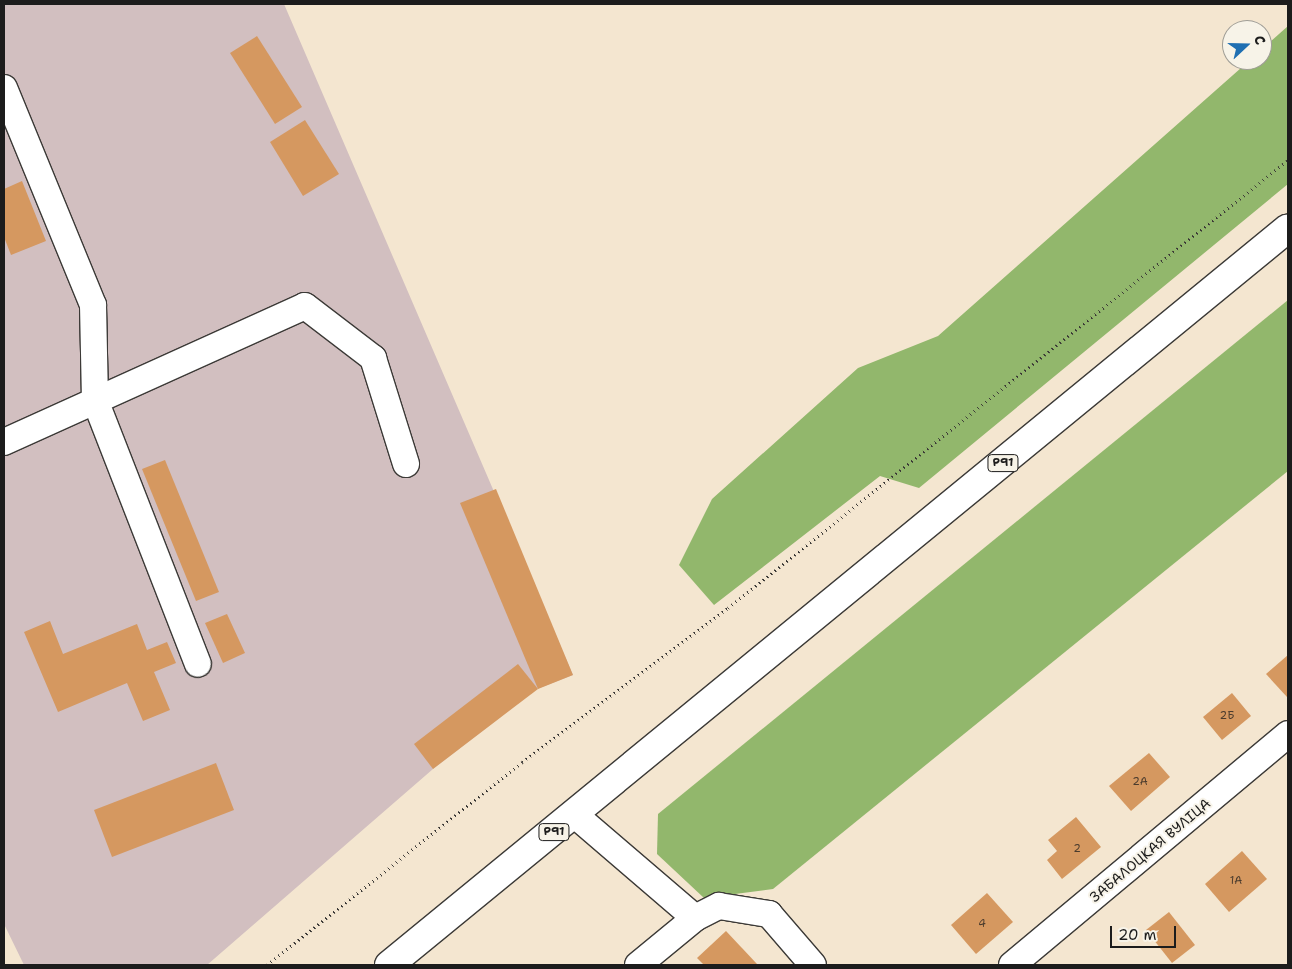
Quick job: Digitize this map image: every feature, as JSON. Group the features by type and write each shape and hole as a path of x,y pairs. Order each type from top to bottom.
{"main road":[{"name":"Р91","path":"389,965 575,815 1288,228"}],"street":[{"path":"4,88 93,305 95,400 198,664"},
{"path":"4,442 305,306 373,358 406,464"},
{"name":"ЗАБАЛОЦКАЯ ВУЛІЦА","path":"1012,965 1288,734"},
{"path":"575,815 695,918"},
{"path":"638,965 695,918 720,906 769,914 813,965"}],"path":[{"path":"267,965 522,762 759,584 1288,160"}],"shaded area":[{"path":"4,4 284,4 573,675 537,689 433,769 207,965 24,965 4,924"}],"green space":[{"path":"1288,26 1288,184 919,488 880,476 714,605 679,565 712,499 858,368 938,336 1239,70 1272,70 1272,40"},
{"path":"1288,300 1288,471 773,889 704,898 657,854 658,814"}],"building":[{"path":"257,36 302,107 275,124 230,53"},
{"path":"305,120 339,174 303,196 270,142"},
{"path":"22,181 46,241 11,255 4,237 4,189"},
{"path":"165,460 219,592 196,601 142,469"},
{"path":"496,489 573,675 538,689 460,503"},
{"path":"227,614 245,653 223,663 205,623"},
{"path":"50,621 63,654 137,624 147,650 167,642 176,663 154,672 170,710 143,721 127,683 58,712 24,632"},
{"path":"1288,655 1288,696 1287,697 1266,674"},
{"path":"518,664 538,689 433,769 414,744"},
{"path":"1232,693 1251,716 1222,740 1203,717"},
{"path":"1149,753 1170,777 1131,811 1109,786"},
{"path":"216,763 234,810 112,857 94,810"},
{"path":"1076,817 1101,847 1062,879 1047,860 1057,851 1048,840"},
{"path":"1242,851 1267,879 1229,912 1205,884"},
{"path":"987,893 1013,922 976,954 951,925"},
{"path":"1169,912 1195,945 1172,963 1146,930"},
{"path":"726,931 756,965 704,965 697,958"}]}
